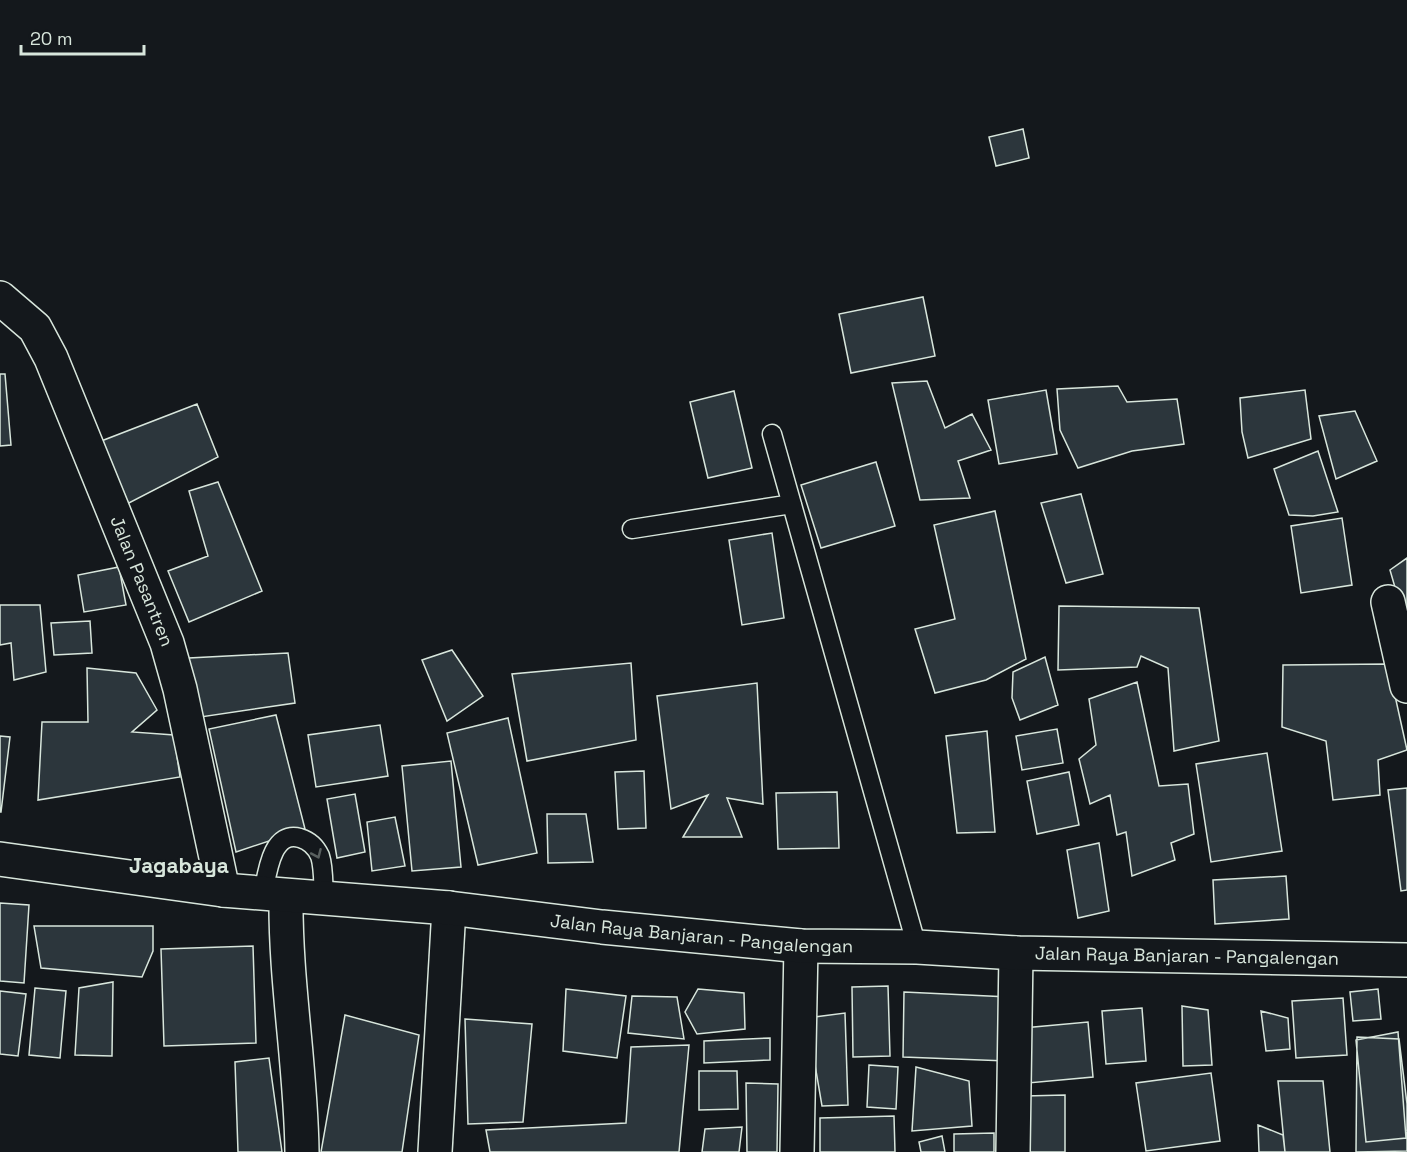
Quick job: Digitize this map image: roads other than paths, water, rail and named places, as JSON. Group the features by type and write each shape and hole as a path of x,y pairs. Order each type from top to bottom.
{"street":[{"name":"Jalan Pasantren","path":"0,298 35,328 51,357 167,643 180,688 223,890"},
{"path":"1388,602 1407,686"},
{"name":"Jalan Raya Banjaran - Pangalengan","path":"0,859 223,890 449,908 602,927 801,946 917,947 1016,953 1407,960"},
{"path":"275,895 286,946 299,1062 302,1152"},
{"path":"435,1152 449,908"},
{"path":"797,1152 801,946"},
{"path":"1012,1152 1016,953"}],"lane":[{"path":"772,434 917,947"},
{"path":"632,529 792,504"},
{"path":"275,895 273,851 282,841 298,837 311,843 320,857 324,899"}],"district":[{"name":"Jagabaya","path":"179,866"}]}
